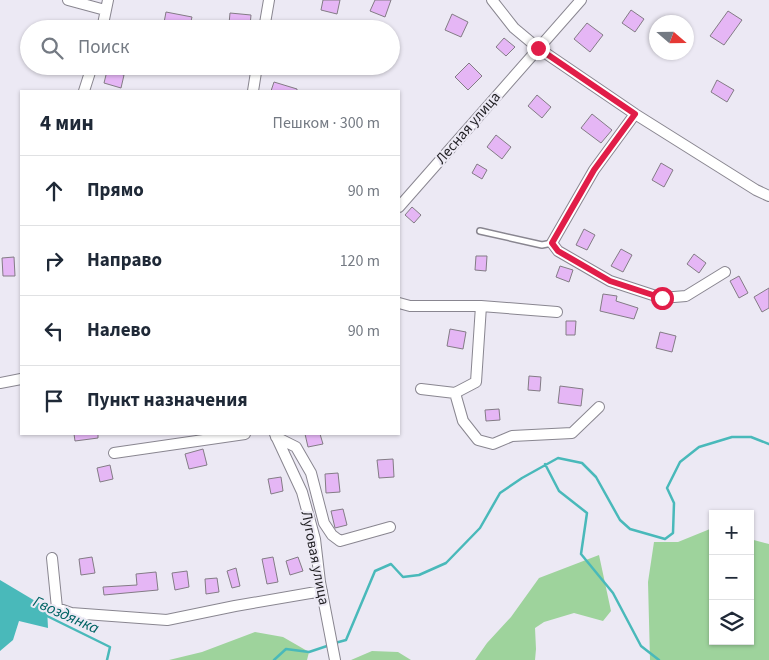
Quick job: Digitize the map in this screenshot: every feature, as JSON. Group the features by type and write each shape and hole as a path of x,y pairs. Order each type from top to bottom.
{"street":[{"path":"68,0 106,5 104,20"},
{"path":"266,20 269,0"},
{"path":"492,0 514,28 538,48 635,114 756,190 769,196"},
{"name":"Лесная улица","path":"400,206 581,0"},
{"path":"84,90 89,75"},
{"path":"253,90 256,75"},
{"path":"635,114 594,170 552,243 558,251 610,281 662,298 686,296 725,272"},
{"path":"400,303 410,306 482,306 557,312"},
{"path":"421,389 455,393 476,382 482,306"},
{"path":"0,383 20,379"},
{"path":"455,393 463,421 478,440 492,444 512,436 572,433 598,407"},
{"path":"114,453 239,435"},
{"path":"275,435 296,447 311,473 324,523 332,535 340,540 390,527"},
{"name":"Луговая улица","path":"275,435 302,492 315,540 335,660"},
{"path":"52,558 56,608 71,613 167,620 322,591"}],"lane":[{"path":"480,231 542,245 552,243"}],"green space":[{"path":"709,529 709,645 754,645 754,540 769,544 769,660 650,660 648,582 654,542 678,542"},
{"path":"599,555 611,611 603,621 574,613 544,622 535,628 535,660 475,660 487,643 511,617 539,578"},
{"path":"255,632 283,637 309,652 307,660 169,660 202,652"},
{"path":"372,651 398,652 411,660 351,660"}],"water":[{"path":"0,580 47,608 48,628 19,621 13,640 0,651"}],"building":[{"path":"323,0 340,0 337,14 321,10"},
{"path":"375,0 391,0 385,17 370,11"},
{"path":"631,10 644,19 635,32 622,23"},
{"path":"728,11 742,20 724,45 710,36"},
{"path":"166,12 192,17 191,20 164,20"},
{"path":"230,13 251,15 251,20 229,20"},
{"path":"452,14 468,22 461,37 445,30"},
{"path":"587,23 603,35 590,52 574,39"},
{"path":"504,38 515,47 506,56 496,47"},
{"path":"469,63 482,76 468,90 455,77"},
{"path":"106,75 124,75 121,88 104,83"},
{"path":"717,80 734,90 727,102 711,92"},
{"path":"274,82 297,89 297,90 271,90"},
{"path":"537,95 551,107 542,118 528,106"},
{"path":"592,114 612,130 601,143 581,128"},
{"path":"496,135 511,147 502,159 487,147"},
{"path":"661,163 673,170 664,187 652,180"},
{"path":"477,164 487,170 482,179 472,173"},
{"path":"412,207 421,215 414,223 405,215"},
{"path":"584,229 595,235 587,250 576,245"},
{"path":"621,249 632,255 623,272 611,266"},
{"path":"694,254 706,263 699,273 687,264"},
{"path":"476,256 487,256 486,271 475,270"},
{"path":"14,257 15,276 3,276 2,258"},
{"path":"560,266 573,270 569,282 556,277"},
{"path":"739,276 748,293 739,298 730,281"},
{"path":"769,288 769,308 762,312 754,297"},
{"path":"603,294 617,296 616,301 638,308 634,319 600,311"},
{"path":"566,321 576,321 575,335 566,335"},
{"path":"450,329 466,332 463,349 447,346"},
{"path":"660,332 676,336 672,352 656,348"},
{"path":"529,376 541,377 540,391 528,390"},
{"path":"560,386 583,389 581,406 558,403"},
{"path":"499,409 500,420 486,421 485,410"},
{"path":"74,435 98,435 98,438 75,441"},
{"path":"305,435 320,435 323,444 308,447"},
{"path":"203,449 207,465 189,469 185,454"},
{"path":"393,459 394,477 379,478 377,460"},
{"path":"110,465 113,479 100,482 97,468"},
{"path":"338,473 340,492 326,493 325,474"},
{"path":"281,477 283,491 271,494 268,479"},
{"path":"343,509 347,525 335,528 331,511"},
{"path":"92,557 95,573 81,575 79,559"},
{"path":"273,557 278,582 267,584 262,559"},
{"path":"298,557 303,571 290,575 286,561"},
{"path":"236,568 240,586 232,588 227,571"},
{"path":"187,571 189,587 175,590 172,573"},
{"path":"156,572 158,590 104,595 103,587 137,585 136,574"},
{"path":"217,578 219,592 206,594 205,579"}],"waterway":[{"name":"Гвоздянка","path":"335,643 346,640 375,571 391,564 403,577 419,575 446,563 480,528 500,493 558,458 582,463 596,477 620,520 630,529 665,539 673,533 674,503 667,488 680,462 699,447 732,437 751,437 769,444"},
{"path":"545,464 559,491 587,513 581,554 613,593 641,646 659,660"},
{"name":"Гвоздянка","path":"45,615 110,647 107,660"},
{"name":"Гвоздянка","path":"274,660 286,649 309,652 330,645"}],"route":[{"path":"538,48 635,114 594,170 552,243 558,251 610,281 662,298"}]}
